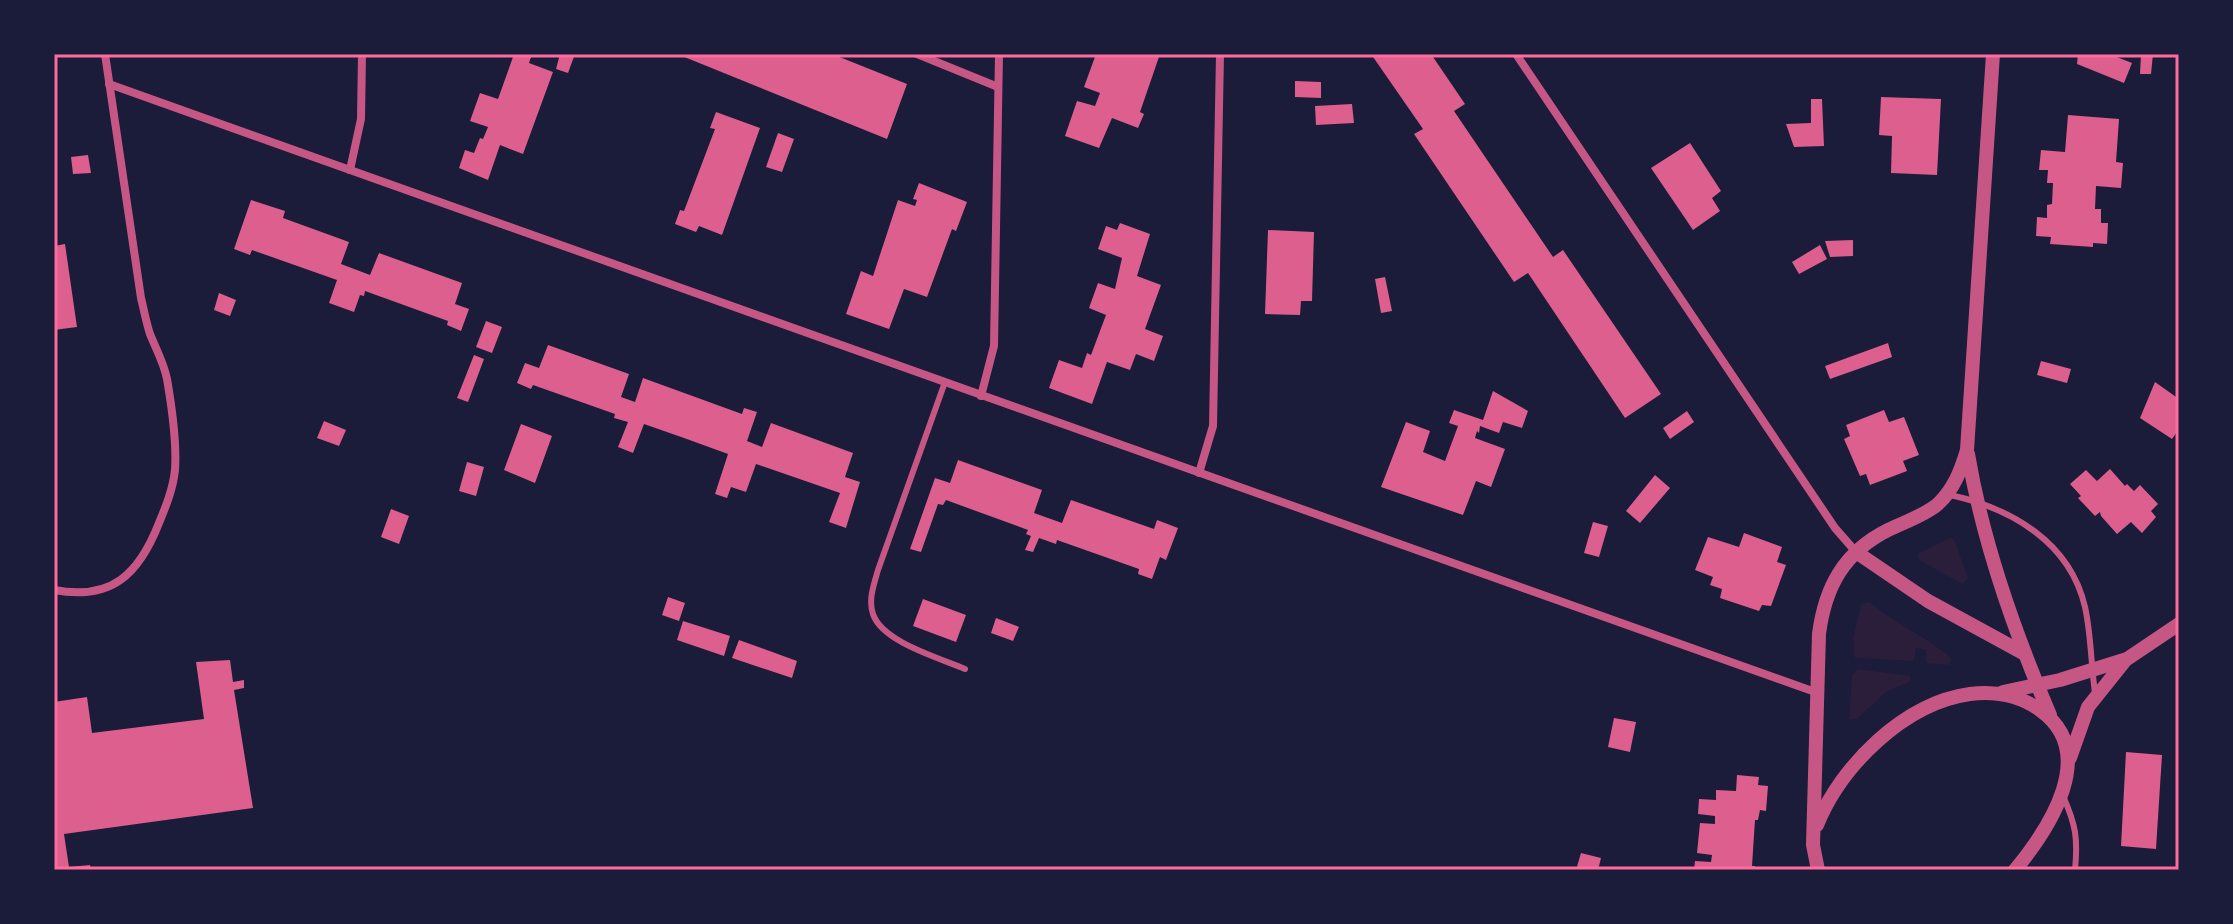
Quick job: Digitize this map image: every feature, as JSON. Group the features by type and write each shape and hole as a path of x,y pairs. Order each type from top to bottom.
{"street":[{"path":"54,590 97,592 132,570 149,549 168,502 175,473 167,378 143,309 105,54"},
{"path":"350,170 361,119 362,54"},
{"path":"917,54 998,87"},
{"path":"981,396 994,346 999,54"},
{"path":"1199,473 1209,444 1213,418 1220,54"},
{"path":"1516,54 1835,528 1856,552 1928,601 2025,654"},
{"path":"1993,54 1967,450 1976,502 1995,569 2025,654 2053,722 2064,739 2067,767"},
{"path":"109,84 1818,693"},
{"path":"1818,870 1813,849 1819,634 1825,600 1834,578 1856,552 1886,531 1932,509 1946,495 1958,477 1967,450"},
{"path":"1809,870 1817,823 1830,798 1851,770 1901,724 1936,704 1970,694 2038,686 2127,659 2179,624"},
{"path":"2015,870 2042,835 2062,794 2082,720 2095,696 2127,659"},
{"path":"1993,693 2027,702 2053,722"}],"lane":[{"path":"945,382 878,570 871,601 872,614 886,632 899,641 965,669"},
{"path":"1946,495 1976,502 2019,521 2058,551 2072,571 2085,606 2095,696"},
{"path":"2062,794 2075,822 2075,870"}],"shaded area":[{"path":"1950,538 1954,539 1968,578 1962,584 1919,560 1918,554"},
{"path":"1869,602 1941,650 1951,658 1949,665 1926,663 1926,650 1916,648 1914,661 1855,658 1853,639 1861,604"},
{"path":"1858,669 1910,676 1911,681 1886,692 1858,718 1849,720 1852,675"}],"building":[{"path":"504,54 532,54 529,63 553,72 523,154 500,145 488,180 459,168 465,150 474,153 488,127 470,121 480,93 498,99 513,57"},
{"path":"560,54 575,54 568,73 556,69"},
{"path":"677,54 832,54 907,84 887,139"},
{"path":"1096,54 1160,54 1140,112 1144,114 1138,128 1112,118 1099,148 1065,136 1077,101 1095,106 1100,93 1084,87"},
{"path":"1371,54 1431,54 1465,104 1454,111 1553,257 1563,250 1661,394 1625,418 1528,273 1514,282 1414,134 1423,129"},
{"path":"2078,54 2109,54 2132,63 2124,83 2077,64"},
{"path":"2141,54 2153,54 2151,74 2140,74"},
{"path":"1295,81 1321,82 1321,98 1295,97"},
{"path":"1881,97 1941,99 1937,175 1891,173 1892,136 1879,135"},
{"path":"1811,99 1822,99 1824,146 1794,147 1786,124 1811,123"},
{"path":"1352,104 1354,123 1316,125 1315,106"},
{"path":"716,112 760,128 722,235 699,226 696,232 675,224 680,210 684,211 715,129 710,128"},
{"path":"2068,115 2119,119 2116,162 2123,163 2121,188 2096,186 2095,209 2101,209 2101,223 2108,223 2107,244 2093,243 2093,247 2050,244 2051,237 2036,236 2037,217 2047,218 2047,205 2052,204 2053,183 2047,183 2048,170 2039,170 2041,150 2065,152"},
{"path":"778,133 794,139 782,172 766,167"},
{"path":"1690,143 1721,191 1712,198 1720,211 1693,230 1651,168"},
{"path":"88,155 91,173 73,174 71,157"},
{"path":"919,183 967,202 956,231 952,229 927,297 904,289 889,329 846,314 861,271 873,276 898,200 915,206 917,200 913,199"},
{"path":"251,200 285,211 283,218 349,242 341,264 370,275 379,253 462,283 455,304 469,309 461,331 447,325 448,321 365,291 364,296 360,295 354,312 329,303 337,280 252,250 250,255 234,249"},
{"path":"1120,223 1150,234 1137,276 1161,285 1145,329 1163,336 1154,361 1136,354 1130,370 1107,362 1092,404 1049,388 1059,360 1082,368 1087,353 1091,355 1106,315 1089,308 1098,283 1115,289 1122,258 1098,249 1106,226 1117,230"},
{"path":"1268,230 1314,232 1312,301 1301,301 1300,315 1265,314"},
{"path":"1853,240 1853,256 1830,257 1825,241"},
{"path":"65,244 77,327 54,330 54,246"},
{"path":"1820,245 1827,259 1799,274 1792,262"},
{"path":"1385,277 1392,311 1381,313 1375,279"},
{"path":"219,293 236,300 230,316 214,310"},
{"path":"486,321 502,327 492,353 476,347"},
{"path":"1888,343 1892,357 1830,379 1825,366"},
{"path":"548,345 629,374 621,397 635,402 643,378 742,414 744,408 757,412 747,441 762,447 771,423 853,453 845,477 860,482 846,528 829,522 840,493 756,464 746,492 731,487 727,498 715,494 728,454 644,424 633,453 618,447 628,422 614,418 615,414 533,385 531,389 517,383 525,363 539,368"},
{"path":"474,355 484,359 468,402 457,398"},
{"path":"2041,361 2071,369 2067,383 2037,375"},
{"path":"2155,382 2179,399 2179,429 2172,439 2140,418"},
{"path":"1493,391 1528,411 1522,428 1503,422 1499,433 1480,426 1475,438 1505,449 1491,487 1476,481 1463,515 1381,487 1406,422 1430,431 1423,452 1445,461 1458,426 1449,423 1454,410 1483,420"},
{"path":"1884,410 1889,422 1904,417 1919,455 1903,461 1907,471 1870,485 1866,474 1860,476 1844,439 1850,436 1846,425"},
{"path":"1687,411 1694,422 1670,439 1663,428"},
{"path":"324,421 346,430 339,446 317,438"},
{"path":"521,424 552,436 535,483 504,470"},
{"path":"958,460 1042,490 1034,513 1062,523 1071,500 1154,529 1157,520 1178,528 1166,560 1160,557 1152,579 1138,574 1139,569 1057,540 1056,544 1039,538 1033,552 1025,550 1031,536 1026,534 1028,530 946,500 943,505 938,504 921,552 910,549 935,478 950,483"},
{"path":"467,462 484,467 476,496 459,491"},
{"path":"2110,469 2125,486 2127,484 2134,491 2140,485 2158,504 2151,511 2156,517 2142,533 2131,522 2117,534 2100,512 2095,516 2078,498 2081,496 2070,484 2086,470 2097,481"},
{"path":"1655,475 1670,488 1640,523 1626,511"},
{"path":"391,509 409,516 399,544 381,537"},
{"path":"1593,522 1608,526 1599,557 1584,553"},
{"path":"1744,533 1782,547 1777,562 1786,565 1771,606 1762,605 1759,611 1720,598 1722,589 1710,585 1713,577 1695,570 1708,537 1739,547"},
{"path":"668,597 685,603 679,621 662,615"},
{"path":"923,599 966,615 956,642 913,626"},
{"path":"996,618 1019,627 1013,641 991,633"},
{"path":"683,621 730,636 724,656 677,640"},
{"path":"739,640 797,661 792,678 732,658"},
{"path":"230,660 233,682 244,680 244,688 234,690 253,808 64,834 69,867 90,865 91,870 55,870 54,702 87,697 92,733 204,719 196,662"},
{"path":"1614,718 1636,722 1630,752 1608,747"},
{"path":"2126,752 2162,755 2156,849 2121,846"},
{"path":"1737,775 1759,777 1758,785 1768,786 1766,811 1760,810 1758,820 1755,820 1752,866 1755,870 1694,870 1695,861 1711,862 1712,855 1697,853 1700,823 1715,824 1715,816 1698,814 1699,799 1716,800 1716,790 1736,791"},
{"path":"1581,853 1601,858 1598,870 1576,870"}]}
